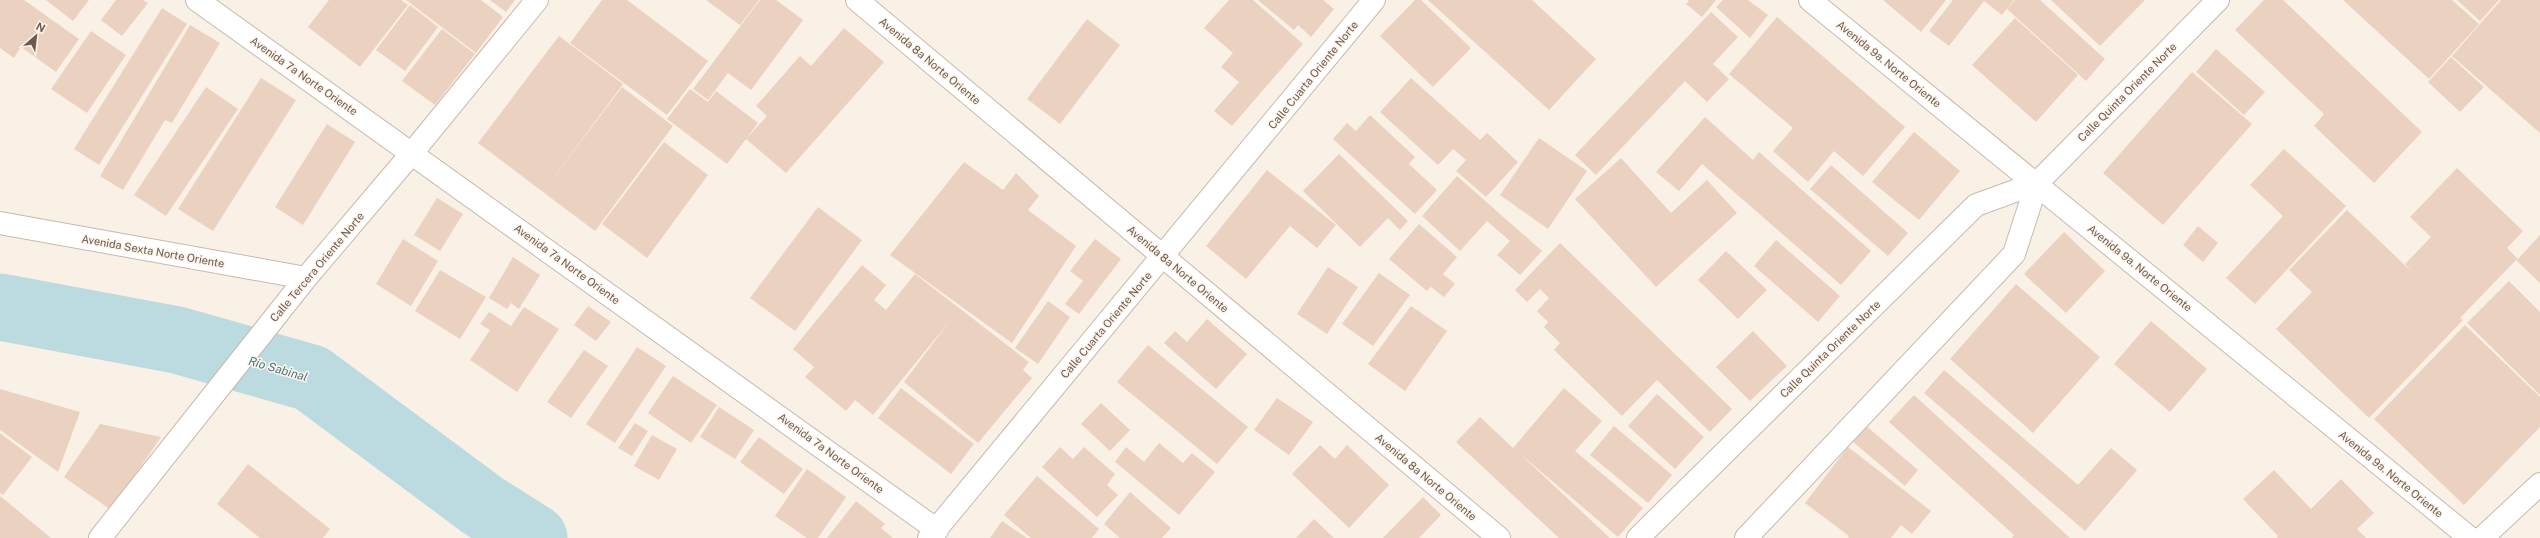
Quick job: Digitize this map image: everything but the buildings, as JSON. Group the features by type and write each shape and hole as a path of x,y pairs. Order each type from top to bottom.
{"street":[{"name":"Avenida 7a Norte Oriente","path":"197,0 412,153 933,534"},
{"name":"Calle Tercera Oriente Norte","path":"100,538 288,300 412,153 537,0"},
{"name":"Avenida 8a Norte Oriente","path":"857,0 1499,538"},
{"name":"Calle Cuarta Oriente Norte","path":"933,534 1374,0"},
{"name":"Avenida 9a. Norte Oriente","path":"1810,0 2470,538"},
{"name":"Calle Quinta Oriente Norte","path":"1746,538 2014,254 2037,184 2218,0"},
{"name":"Calle Quinta Oriente Norte","path":"1638,538 1976,205 2037,184"},
{"name":"Avenida Sexta Norte Oriente","path":"0,223 306,278"},
{"path":"2482,538 2540,484"}],"waterway":[{"name":"Río Sabinal","path":"0,307 177,340 311,378 482,505 534,538"}]}
